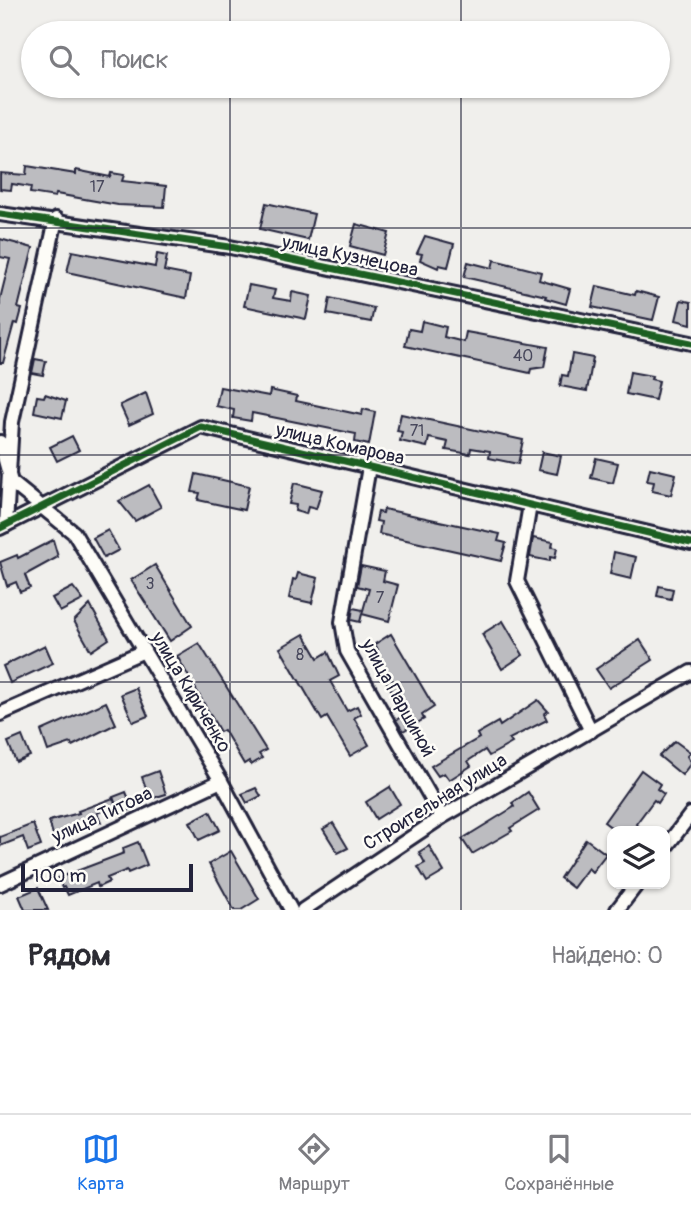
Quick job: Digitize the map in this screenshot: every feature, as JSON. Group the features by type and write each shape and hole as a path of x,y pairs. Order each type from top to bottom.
{"street":[{"name":"улица Кузнецова","path":"0,214 56,219 230,247 691,343"},
{"path":"3,526 10,482 12,422 56,219"},
{"name":"улица Комарова","path":"3,526 201,428 691,543"},
{"path":"0,442 10,482"},
{"name":"улица Паршиной","path":"369,467 342,622 348,651 442,817"},
{"name":"улица Кириченко","path":"10,482 74,533 221,781 291,910"},
{"path":"530,505 517,582 590,731"},
{"path":"0,714 144,651"},
{"name":"Строительная улица","path":"303,910 442,817 691,672"},
{"name":"улица Титова","path":"0,884 221,781"},
{"path":"670,841 691,814"},
{"path":"617,910 634,889"}],"building":[{"path":"27,166 76,174 76,170 110,177 111,173 124,175 122,181 166,186 164,207 118,205 56,194 55,197 30,193 31,187 12,184 11,190 0,189 0,173 26,175"},
{"path":"266,203 314,214 308,240 260,229"},
{"path":"356,224 389,233 383,255 350,246"},
{"path":"425,236 454,244 448,267 439,265 438,268 420,260 422,254 417,253"},
{"path":"0,239 33,248 18,308 22,309 18,324 14,323 3,363 0,363 0,299 10,259 0,257"},
{"path":"72,251 155,267 157,254 167,256 164,271 190,276 186,298 67,272"},
{"path":"494,260 541,272 539,280 570,289 566,304 545,298 546,296 464,277 468,262 492,268"},
{"path":"249,285 275,290 273,298 291,301 292,292 311,296 306,319 244,306"},
{"path":"597,286 635,295 636,291 659,297 653,320 592,307"},
{"path":"330,298 374,308 371,322 327,314"},
{"path":"681,300 691,302 691,324 676,320"},
{"path":"422,321 446,327 444,337 464,342 466,332 548,347 544,367 531,369 530,373 405,346 409,329 420,331"},
{"path":"572,354 593,358 587,391 560,386 562,375 568,376"},
{"path":"35,359 46,361 43,375 32,373"},
{"path":"630,372 652,376 651,379 659,381 655,400 626,394"},
{"path":"220,387 269,396 270,390 297,396 296,401 362,415 363,409 375,412 369,445 355,442 356,434 252,413 251,421 233,418 234,410 216,406"},
{"path":"146,393 153,414 129,425 120,405"},
{"path":"45,394 66,401 62,418 34,412 37,396 44,397"},
{"path":"401,414 523,440 518,464 489,458 490,451 471,448 470,454 446,450 448,442 429,438 427,447 400,441 402,432 397,431"},
{"path":"72,436 79,450 57,461 50,447"},
{"path":"542,452 561,456 557,474 538,470"},
{"path":"596,458 618,463 613,483 591,478"},
{"path":"650,468 676,474 671,495 652,491 654,482 647,481"},
{"path":"196,474 249,486 244,510 198,500 200,493 192,492"},
{"path":"294,483 322,490 316,509 308,507 306,514 295,511 296,505 289,504"},
{"path":"149,485 161,507 135,521 119,501"},
{"path":"384,509 500,534 498,541 506,543 501,561 379,534 381,522 376,521 378,512 383,513"},
{"path":"108,530 119,550 104,558 93,538"},
{"path":"533,538 553,542 552,547 557,548 555,558 550,557 550,561 530,557"},
{"path":"53,540 58,557 25,575 30,588 20,592 16,582 7,586 0,562 17,555 18,558"},
{"path":"614,552 636,557 631,579 610,574"},
{"path":"155,565 192,626 170,641 131,580"},
{"path":"361,566 385,571 383,581 398,585 389,621 362,614 369,589 357,586"},
{"path":"298,573 318,578 312,603 289,598 293,579 296,580"},
{"path":"659,586 673,589 671,599 657,596"},
{"path":"73,587 83,600 60,612 52,598"},
{"path":"90,605 109,639 91,651 74,621"},
{"path":"353,608 363,610 360,622 351,620"},
{"path":"503,621 523,655 502,669 482,634"},
{"path":"304,634 318,658 328,652 339,676 330,681 347,711 357,706 361,714 354,718 369,745 350,756 327,717 322,720 280,648"},
{"path":"391,634 434,707 422,715 424,719 403,731 396,720 406,714 370,655 378,650 375,644"},
{"path":"640,640 653,660 609,688 596,669"},
{"path":"199,643 266,750 259,754 262,758 251,765 249,761 244,764 224,730 220,732 177,656"},
{"path":"45,645 53,663 10,683 3,666"},
{"path":"136,688 148,716 133,722 121,694"},
{"path":"538,700 548,711 544,714 547,720 509,739 512,743 489,756 485,750 468,761 471,766 449,780 444,773 438,776 431,766 479,738 477,734 498,722 500,726"},
{"path":"106,702 116,724 72,746 71,743 48,751 41,731"},
{"path":"22,736 30,756 16,762 8,742"},
{"path":"675,741 690,752 687,756 691,763 682,775 659,756"},
{"path":"641,770 660,784 657,789 664,794 658,803 654,800 636,824 639,826 609,826 604,822"},
{"path":"158,771 166,794 150,799 142,777"},
{"path":"390,787 400,804 376,819 366,802"},
{"path":"256,788 261,796 247,803 242,794"},
{"path":"126,792 133,809 119,814 113,797"},
{"path":"528,792 539,810 510,828 512,831 472,854 462,839 514,807 512,803"},
{"path":"113,798 116,805 97,813 101,822 54,838 49,821 79,813 78,811"},
{"path":"210,811 220,830 199,840 190,822"},
{"path":"333,823 348,848 338,853 323,829"},
{"path":"33,824 41,846 28,851 23,837 0,846 0,837"},
{"path":"586,839 606,854 592,872 588,868 573,888 560,878"},
{"path":"138,842 147,865 107,878 109,882 98,887 97,883 68,895 64,887 62,888 58,878 124,853 123,848"},
{"path":"429,846 444,872 427,882 418,867 425,863 419,852"},
{"path":"231,851 259,899 241,910 234,910 209,864"},
{"path":"38,888 48,910 25,910 19,896"}],"cycle path":[{"path":"0,214 230,247 691,343"},
{"path":"0,528 201,427 691,543"}]}
